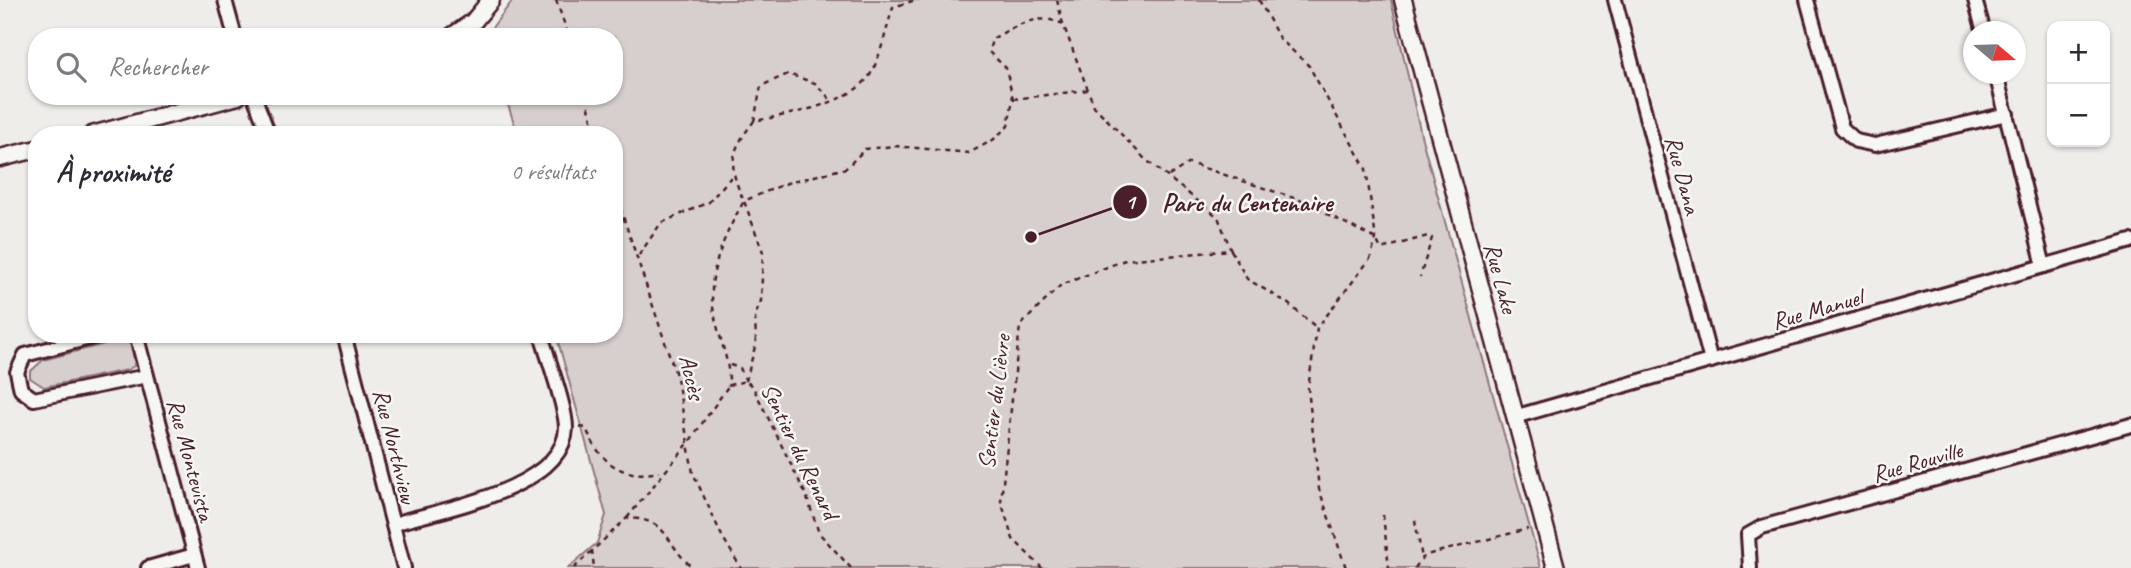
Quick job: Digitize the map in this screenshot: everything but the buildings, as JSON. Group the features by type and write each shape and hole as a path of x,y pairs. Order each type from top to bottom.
{"street":[{"path":"225,0 233,28"},
{"path":"464,28 473,22 491,0"},
{"name":"Rue Lake","path":"1403,0 1556,568"},
{"name":"Rue Dana","path":"1615,0 1711,361"},
{"path":"1808,0 1842,128 1856,141 1875,145 2007,114"},
{"path":"1975,0 1981,21"},
{"path":"1999,84 2044,266"},
{"path":"126,126 204,105"},
{"path":"257,105 265,126"},
{"path":"0,158 28,151"},
{"name":"Rue Manuel","path":"1514,417 2131,241"},
{"name":"Rue Montevista","path":"71,343 25,355 17,372 21,390 34,399 147,376"},
{"name":"Rue Montevista","path":"138,343 198,568"},
{"name":"Rue Northview","path":"346,343 404,568"},
{"path":"393,524 494,495 544,469 562,446 566,426 543,343"},
{"name":"Rue Rouville","path":"1750,568 1747,557 1748,535 1762,527 2131,425"},
{"name":"Rue Montevista","path":"148,568 194,555"}],"path":[{"path":"556,0 566,28"},
{"path":"754,121 794,114 850,95 869,77 893,7 916,0"},
{"path":"1057,0 1063,24 1094,106 1144,159 1218,217 1231,250 1247,279 1286,302 1317,328"},
{"path":"1259,0 1279,38 1309,66 1366,169 1376,239 1381,249 1428,236 1432,238 1420,277"},
{"path":"744,201 787,183 846,168 865,149 895,146 970,153 993,140 1008,126 1013,99 1006,68 989,52 992,38 1019,23 1049,17 1063,24"},
{"path":"746,380 756,343 755,316 761,301 763,251 732,176 735,146 754,121 761,86 788,74 815,83 830,100"},
{"path":"1013,99 1088,90"},
{"path":"588,105 594,126"},
{"path":"1169,176 1189,163 1300,200 1376,239"},
{"path":"638,257 661,223 709,202 732,176"},
{"name":"Sentier du Renard","path":"744,201 733,220 716,266 712,294 730,365 729,385 746,380"},
{"name":"Accès","path":"623,214 677,378 692,473 722,536 741,568"},
{"path":"1346,568 1319,489 1308,388 1317,328 1370,259 1376,239"},
{"name":"Sentier du Lièvre","path":"1042,568 1036,567 1013,540 1001,501 1020,326 1061,285 1125,260 1231,250"},
{"name":"Sentier du Renard","path":"730,365 740,368 753,387 775,429 819,533 851,568"},
{"path":"574,568 627,518 662,472 687,445 729,385"},
{"path":"566,426 586,428 595,450 621,470 650,474 662,472"},
{"path":"1383,515 1389,568"},
{"path":"627,518 645,519 661,526 694,568"},
{"path":"1415,520 1422,558"},
{"path":"1415,568 1422,558 1544,524"},
{"path":"592,550 594,568"}],"shaded area":[{"path":"513,0 1391,0 1422,139 1541,568 568,568 597,543 606,515 558,343 623,343 623,126 515,126 508,105 623,105 623,28 492,28"},
{"path":"108,343 132,344 135,353 134,366 127,370 44,387 30,378 30,372 43,360"}],"place":[{"name":"Parc du Centenaire","path":"1031,237"}]}
